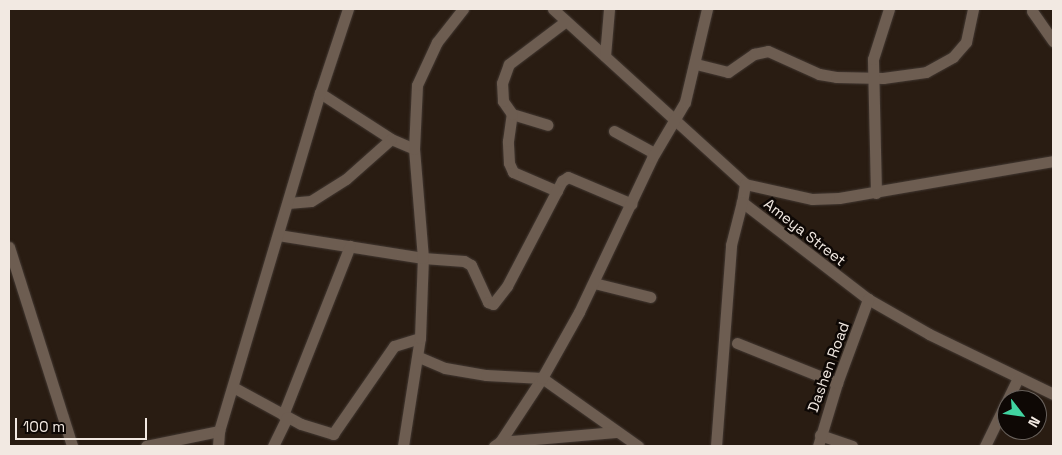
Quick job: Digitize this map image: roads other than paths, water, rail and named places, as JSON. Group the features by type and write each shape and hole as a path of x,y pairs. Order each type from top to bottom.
{"street":[{"path":"218,446 219,431 320,92 348,9"},
{"path":"403,446 419,357 420,338 423,258 414,149 417,85 438,42 464,9"},
{"path":"553,9 745,184 812,199 876,193 1053,161"},
{"path":"605,56 609,9"},
{"path":"497,444 542,378 594,283 654,153 685,102 696,64 707,9"},
{"path":"876,193 873,59 889,9"},
{"path":"696,64 728,72 754,54 768,51 819,74 874,78 926,72 942,65 966,42 973,9"},
{"path":"1032,11 1053,41"},
{"path":"548,125 512,114 503,101 502,83 509,64 566,21"},
{"path":"320,92 391,139 414,149"},
{"path":"512,114 508,141 509,163 513,172 557,191"},
{"path":"614,131 654,153"},
{"path":"288,203 311,201 346,179 391,139"},
{"path":"278,235 423,258 468,262 488,302 497,302 562,181 572,176 632,204"},
{"name":"Ameya Street","path":"745,184 742,202 868,299 1018,378 1053,394"},
{"path":"716,446 731,245 742,202"},
{"path":"273,446 350,246"},
{"path":"9,247 72,446"},
{"path":"594,283 650,297"},
{"name":"Dashen Road","path":"819,440 837,383 868,299"},
{"path":"233,387 313,430 333,434 394,346 420,338"},
{"path":"737,343 837,383"},
{"path":"419,357 445,368 486,375 542,378 638,446"},
{"path":"985,446 1018,378"},
{"path":"146,446 219,431"},
{"path":"497,444 616,432"},
{"path":"819,440 852,446"}]}
